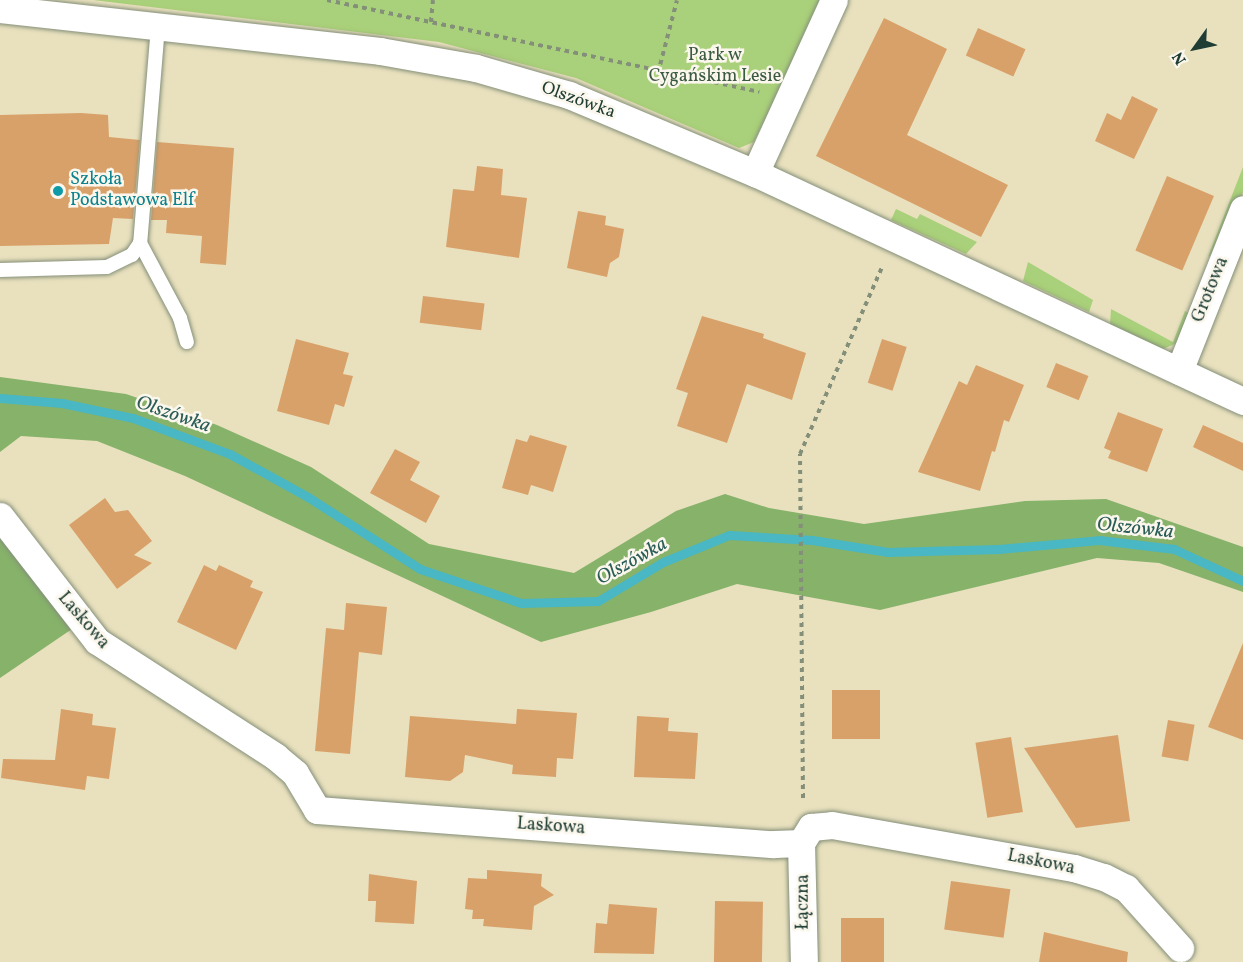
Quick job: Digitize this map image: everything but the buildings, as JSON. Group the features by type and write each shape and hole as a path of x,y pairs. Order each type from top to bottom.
{"street":[{"path":"754,173 834,0"},
{"name":"Olszówka","path":"0,9 380,51 477,68 569,95 754,173 1243,401"},
{"name":"Grotowa","path":"1179,371 1243,208"},
{"name":"Laskowa","path":"0,516 97,641 276,757 296,773 317,810 774,844 832,825 1074,868 1104,877 1126,888 1180,948"},
{"name":"Łączna","path":"804,962 806,835"}],"lane":[{"path":"158,26 140,243 180,318 187,342"},
{"path":"0,270 107,267 127,259 140,243"}],"path":[{"path":"327,0 658,73 789,98"},
{"path":"431,22 433,0"},
{"path":"658,73 677,0"},
{"path":"806,835 803,802 802,445 887,256"}],"green space":[{"name":"Park w Cygańskim Lesie","path":"93,0 822,0 754,142 739,148 576,78 439,42"},
{"path":"1243,167 1243,192 1221,247 1208,257"},
{"path":"896,209 917,219 920,214 977,242 966,254 891,220"},
{"path":"1028,262 1093,300 1089,312 1023,281"},
{"path":"1111,309 1173,342 1185,311 1191,314 1179,342 1161,350 1110,325"},
{"path":"0,377 126,394 217,425 311,467 429,544 574,573 676,511 725,494 769,508 864,524 1025,501 1106,499 1243,547 1243,592 1159,563 1097,558 880,610 737,584 651,612 541,642 185,476 97,441 21,436 0,452"},
{"path":"0,533 72,629 0,678"}],"waterway":[{"name":"Olszówka","path":"0,398 62,403 133,418 230,454 308,497 420,569 521,603 598,601 663,562 729,535 812,540 888,552 999,549 1099,540 1174,549 1243,581"}],"place":[{"name":"Szkoła Podstawowa Elf","path":"58,191"}]}
